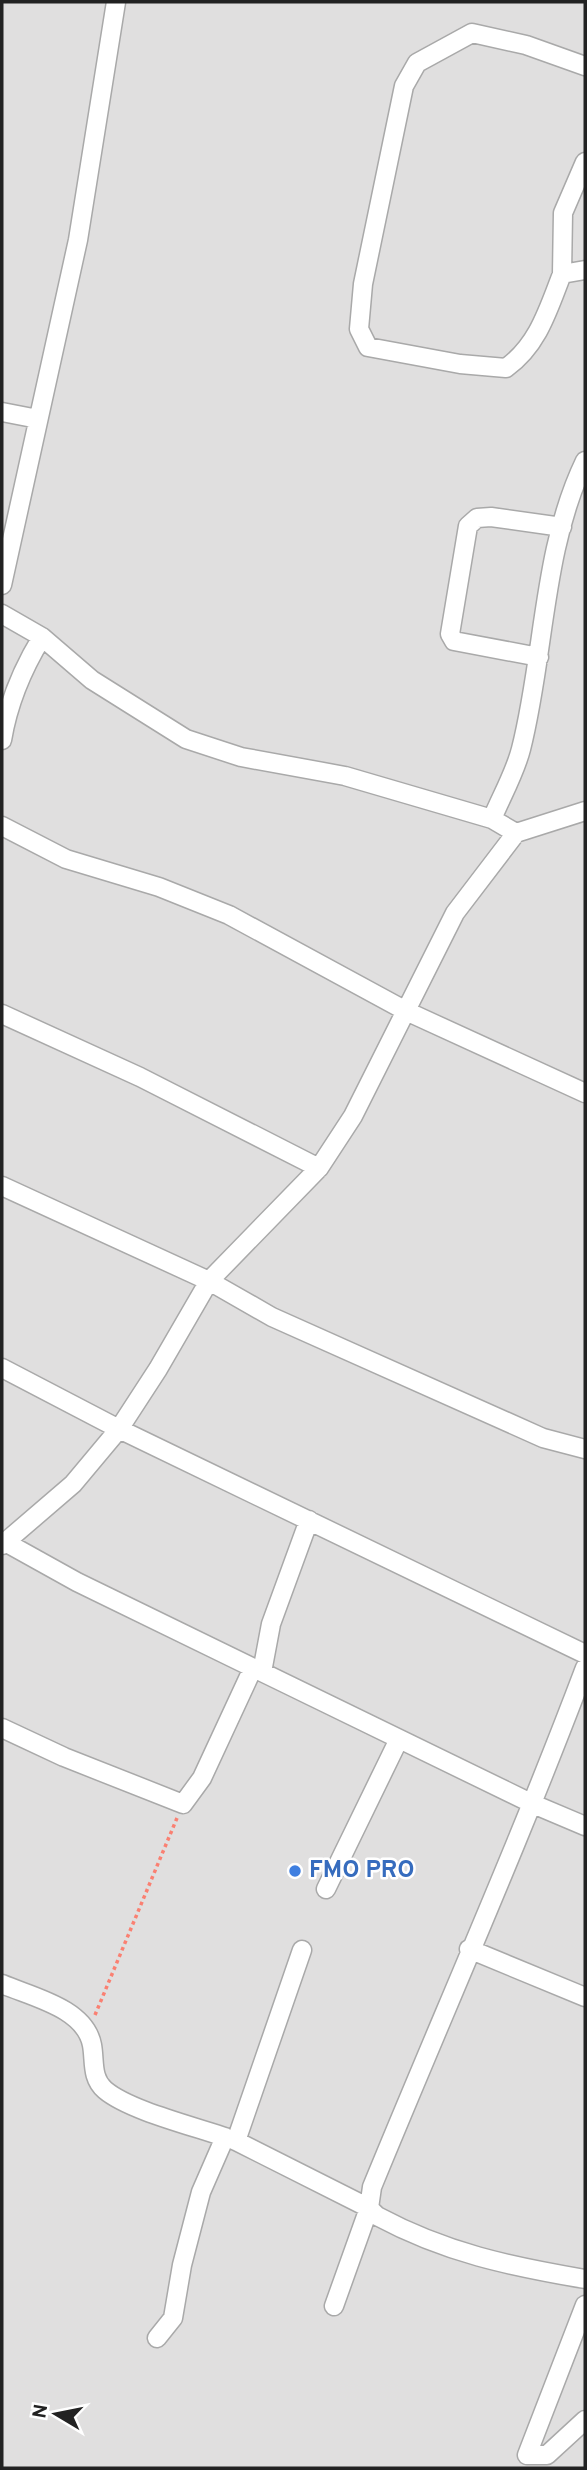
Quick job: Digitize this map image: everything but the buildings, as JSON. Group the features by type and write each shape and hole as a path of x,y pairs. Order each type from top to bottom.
{"street":[{"path":"2,585 78,240 116,2"},
{"path":"585,66 526,45 472,33 417,63 404,86 363,284 359,329 368,347 460,364 506,368 526,354 545,319 562,274 563,213 585,162"},
{"path":"562,274 585,270"},
{"path":"2,412 38,419"},
{"path":"492,819 521,752 562,527 573,487 585,461"},
{"path":"539,657 454,641 450,634 468,526 477,518 491,517 562,527"},
{"path":"2,614 42,637 92,680 186,739 241,757 345,776 492,819 516,833"},
{"path":"2,740 7,714 42,637"},
{"path":"585,811 516,833 455,913 353,1116 319,1168 209,1281 158,1369 119,1429 73,1484 3,1543 77,1583 533,1804 585,1826"},
{"path":"2,826 66,859 159,887 229,915 406,1011 585,1093"},
{"path":"2,1014 140,1077 319,1168"},
{"path":"2,1185 209,1281 272,1317 543,1438 585,1449"},
{"path":"2,1367 119,1429 585,1654"},
{"path":"2,1728 64,1757 183,1804 202,1778 258,1670 271,1624 309,1520"},
{"path":"334,2306 369,2208 372,2187 469,1949 533,1804 585,1668"},
{"path":"326,1889 400,1739"},
{"path":"469,1949 585,1997"},
{"path":"157,2338 173,2318 182,2265 201,2192 231,2139 302,1950"},
{"path":"2,1984 71,2014 92,2043 94,2074 104,2090 128,2103 231,2139 448,2250 525,2269 585,2279"},
{"path":"585,2305 527,2455 547,2455 585,2420"}],"path":[{"path":"87,2034 183,1804"}],"shaded area":[{"path":"2,2 585,2 585,2468 2,2468"}],"place":[{"name":"FMO PRO","path":"295,1871"}]}
